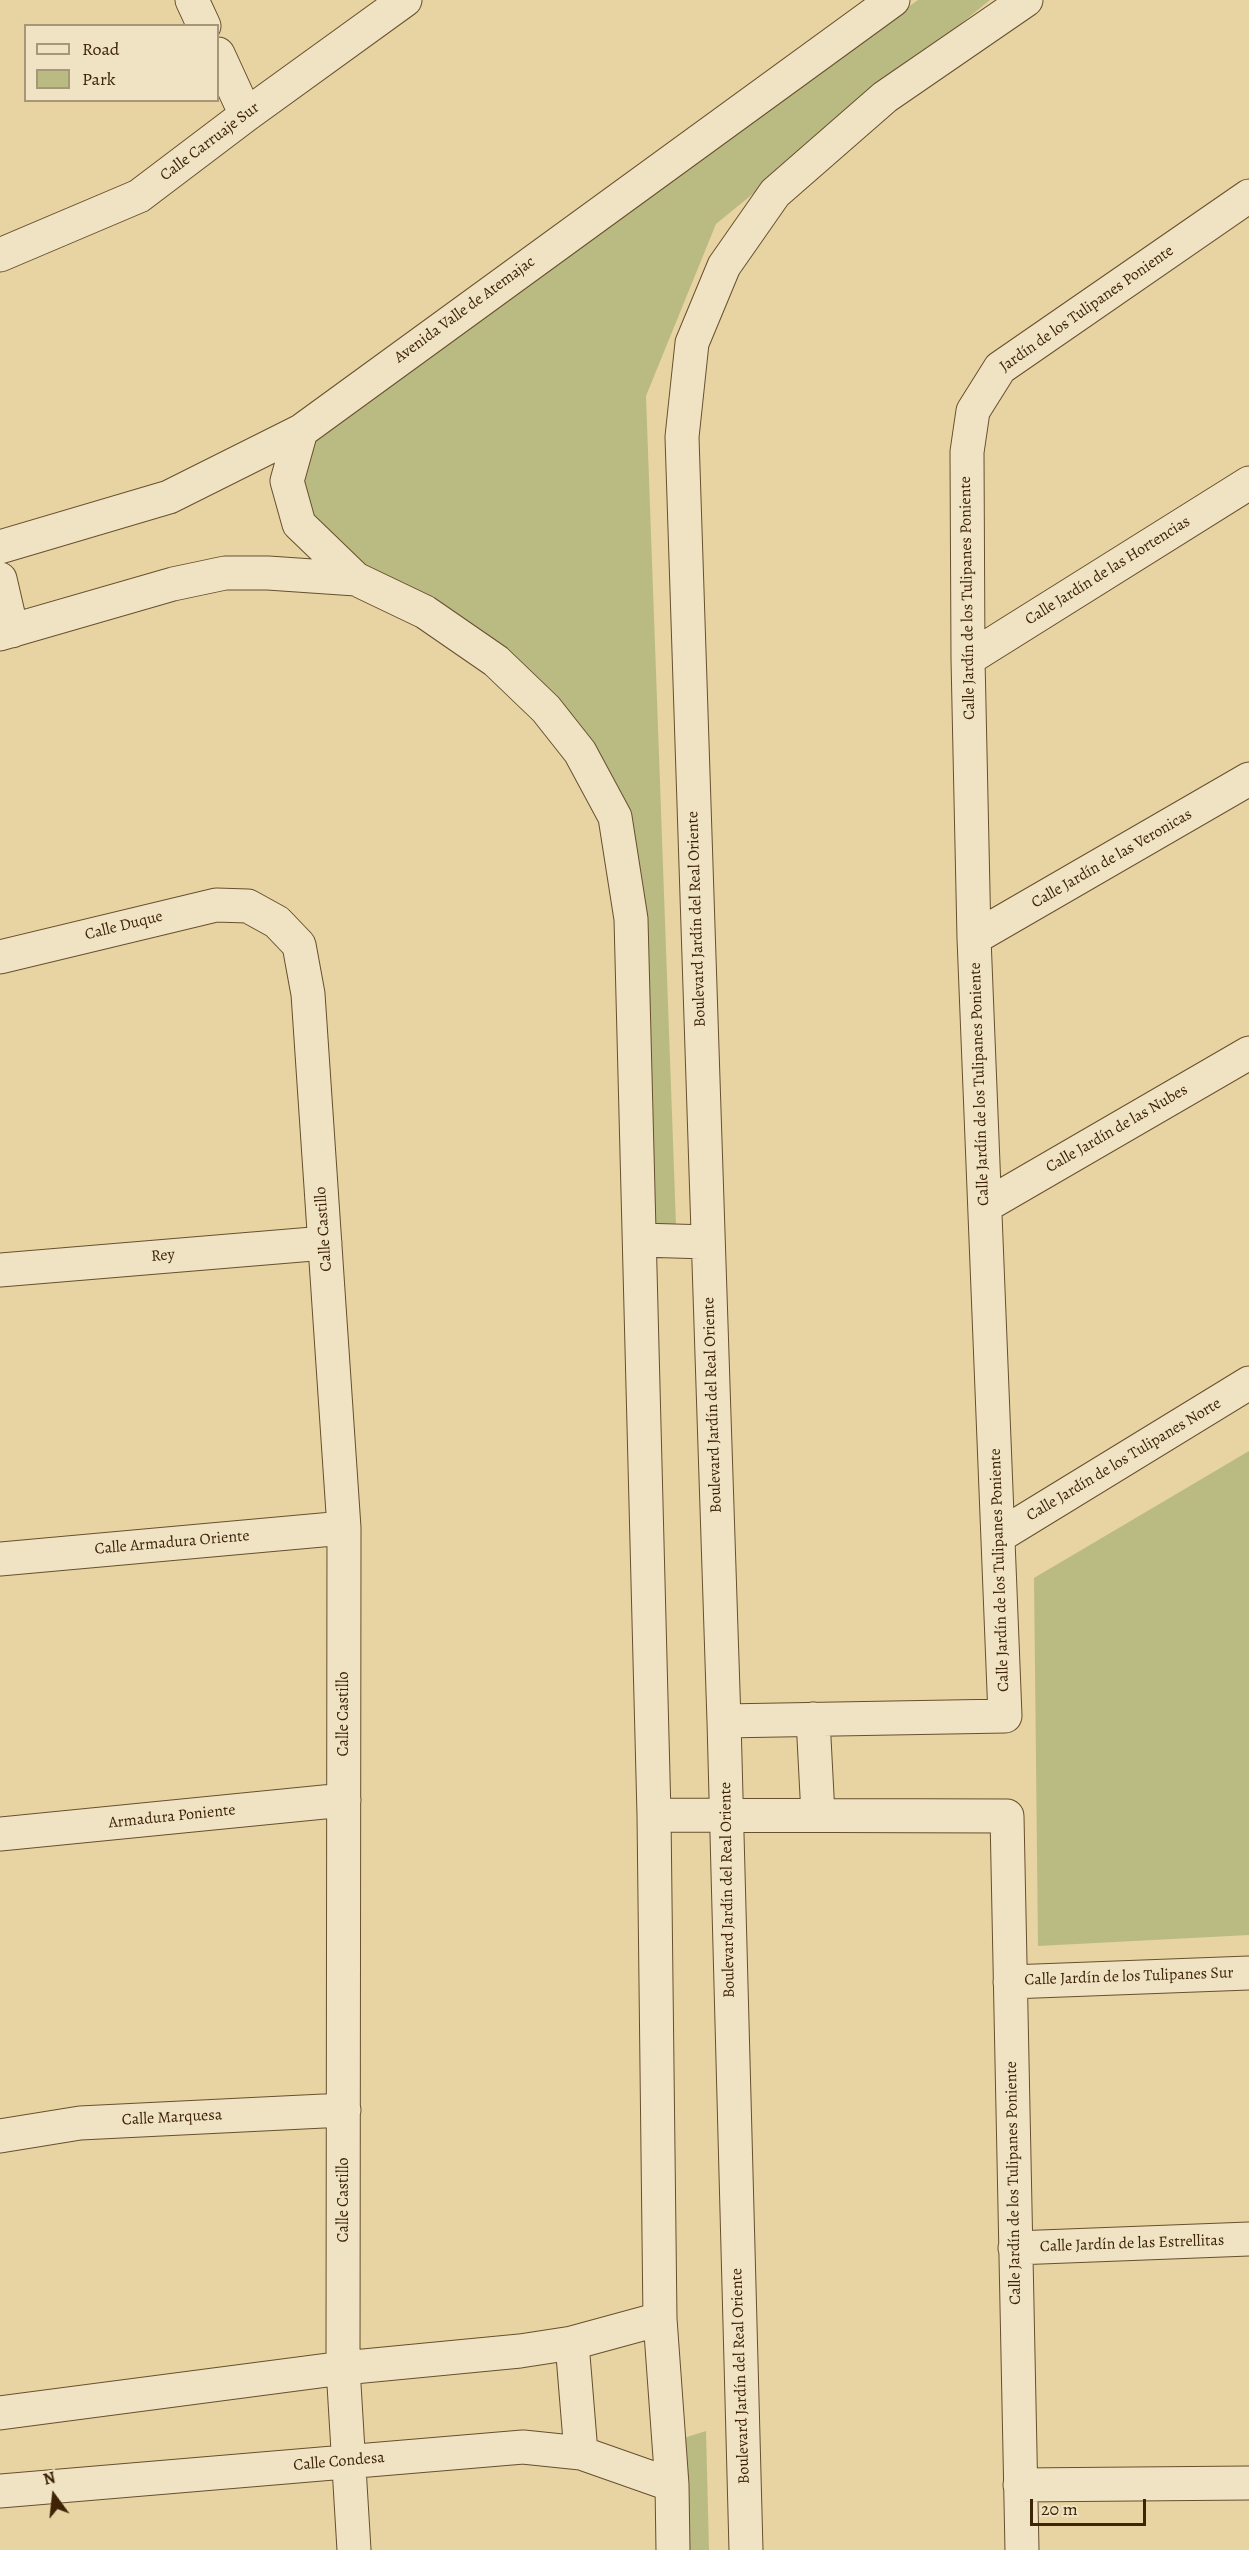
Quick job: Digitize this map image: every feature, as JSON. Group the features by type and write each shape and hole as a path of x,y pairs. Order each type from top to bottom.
{"street":[{"path":"192,0 203,24"},
{"name":"Calle Carruaje Sur","path":"0,255 139,196 405,0"},
{"name":"Avenida Valle de Atemajac","path":"0,547 169,497 301,431 893,0"},
{"name":"Boulevard Jardín del Real Oriente","path":"746,2550 724,1721 682,437 692,343 724,266 776,193 885,97 1026,0"},
{"path":"219,56 246,115"},
{"name":"Jardín de los Tulipanes Poniente","path":"967,452 973,411 1000,368 1249,196"},
{"path":"301,431 287,482 298,524 356,579 425,612 496,661 546,709 580,752 615,817 631,919 654,1815 660,2319 672,2485 673,2550"},
{"name":"Calle Jardín de los Tulipanes Poniente","path":"813,1719 1005,1716 974,938 968,659 967,452"},
{"name":"Calle Jardín de las Hortencias","path":"968,659 1249,483"},
{"path":"0,579 6,633 173,585 225,573 268,573 356,579"},
{"name":"Calle Jardín de las Veronicas","path":"974,938 1249,779"},
{"name":"Calle Duque","path":"0,957 180,911 216,904 248,906"},
{"name":"Calle Castillo","path":"248,906 277,922 299,945 308,994 344,1528 344,2368 354,2550"},
{"name":"Calle Jardín de las Nubes","path":"985,1206 1249,1053"},
{"path":"640,1240 708,1242"},
{"name":"Rey","path":"0,1270 325,1243"},
{"name":"Calle Jardín de los Tulipanes Norte","path":"999,1536 1249,1383"},
{"name":"Calle Armadura Oriente","path":"0,1559 344,1528"},
{"path":"654,1815 818,1815 813,1719 724,1721"},
{"name":"Armadura Poniente","path":"0,1834 344,1800"},
{"name":"Calle Jardín de los Tulipanes Poniente","path":"818,1815 1006,1816 1022,2550"},
{"name":"Calle Jardín de los Tulipanes Sur","path":"1010,1982 1249,1973"},
{"name":"Calle Marquesa","path":"0,2136 80,2122 344,2110"},
{"name":"Calle Jardín de las Estrellitas","path":"1016,2248 1249,2240"},
{"path":"0,2413 344,2368 498,2354 572,2343 660,2319"},
{"path":"572,2343 581,2453"},
{"name":"Calle Condesa","path":"0,2491 523,2447 581,2453 672,2485"},
{"path":"1020,2485 1249,2483"}],"green space":[{"path":"918,0 990,0 716,224 646,396 676,1225 645,1227 636,917 584,749 327,547 291,481 305,432"},
{"path":"1249,1451 1249,1935 1038,1946 1034,1578"},
{"path":"706,2431 709,2550 681,2550 674,2441"}]}
